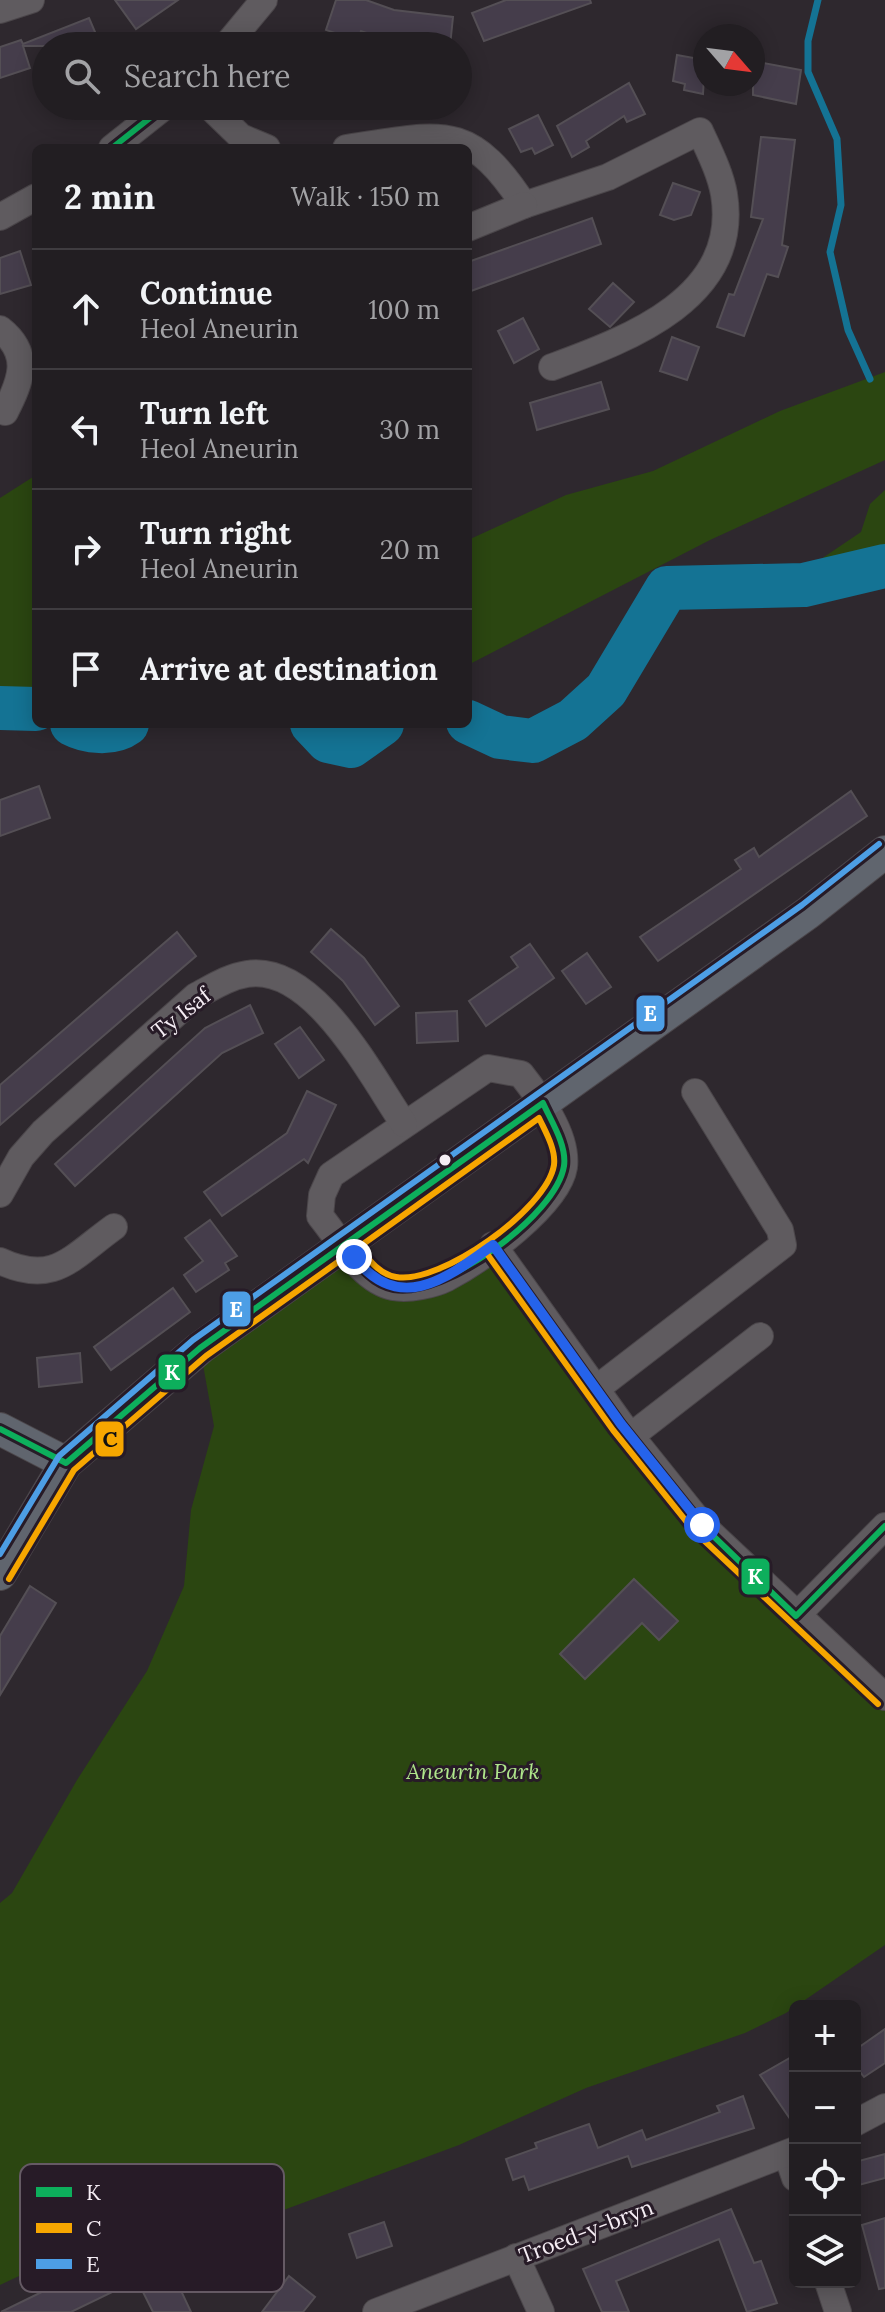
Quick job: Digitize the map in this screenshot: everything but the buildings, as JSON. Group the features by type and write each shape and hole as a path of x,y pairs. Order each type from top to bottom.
{"main road":[{"path":"0,1574 66,1463 200,1348 808,913 885,852"},
{"path":"0,1429 66,1463"}],"street":[{"path":"0,10 31,0"},
{"path":"238,32 264,0"},
{"path":"117,144 147,120"},
{"path":"223,120 241,137 258,144"},
{"path":"472,226 608,177 700,131 717,169 724,195 722,239 701,282 680,304 629,338 552,367"},
{"path":"374,144 423,137 465,144"},
{"path":"472,148 492,159 524,205"},
{"path":"0,217 32,199"},
{"path":"0,329 20,352 23,366 5,412"},
{"name":"Ty Isaf","path":"0,1194 21,1157 43,1132 196,996 224,980 250,973 277,976 302,987 321,1005 404,1124"},
{"path":"488,1068 521,1074 543,1103 564,1163 560,1180 548,1201 445,1279 413,1288 392,1287 368,1275 320,1216 322,1195 331,1175 488,1068"},
{"path":"596,1389 783,1245 780,1230 695,1092"},
{"path":"0,1261 23,1272 54,1270 114,1227"},
{"path":"493,1245 631,1436 702,1525 885,1697"},
{"path":"631,1436 760,1336"},
{"path":"796,1616 885,1526"},
{"path":"861,2120 885,2107"},
{"name":"Troed-y-bryn","path":"376,2312 516,2257 789,2162"},
{"path":"516,2257 541,2312"},
{"path":"830,2288 838,2312"}],"green space":[{"path":"885,372 885,460 710,540 472,663 472,538 566,495 653,471 780,411"},
{"path":"32,478 32,709 0,708 0,498"},
{"path":"885,490 885,566 804,585 781,586 861,532 870,504"},
{"path":"316,728 376,728 351,746 328,741"},
{"name":"Aneurin Park","path":"344,1245 392,1287 493,1245 621,1424 885,1698 885,1945 805,2000 789,2000 789,2011 786,2013 745,2033 586,2088 459,2145 284,2210 284,2164 20,2164 20,2276 0,2285 0,1903 12,1893 77,1780 147,1671 184,1586 191,1510 214,1426 200,1348"}],"waterway":[{"path":"818,0 808,41 808,72 837,139 841,205 830,252 848,330 870,379"},
{"path":"472,724 500,737 533,741 573,720 606,690 667,588 804,585 885,566"},
{"path":"0,708 32,709"},
{"path":"82,728 100,731 119,728"},
{"path":"316,728 328,741 351,746 376,728"}],"transit line":[{"name":"K","path":"117,144 147,120"},
{"name":"E","path":"0,1554 59,1456 193,1340 802,905 879,844"},
{"name":"K","path":"543,1103 561,1142 564,1166 556,1186 541,1207 495,1249 441,1279 415,1286 394,1287 372,1276 344,1245 543,1103"},
{"name":"C","path":"539,1118 550,1140 554,1159 547,1183 513,1222 489,1240 463,1257 415,1276 396,1277 384,1273 359,1247 539,1118"},
{"name":"K","path":"0,1429 66,1463 200,1348 344,1245"},
{"name":"K","path":"493,1245 621,1424 702,1525 796,1616 885,1526"},
{"name":"C","path":"485,1251 613,1430 694,1531 878,1704"},
{"name":"C","path":"9,1579 74,1470 206,1356 342,1259"}],"route":[{"path":"354,1257 368,1275 392,1287 413,1288 445,1279 493,1245 621,1424 702,1525"}]}
